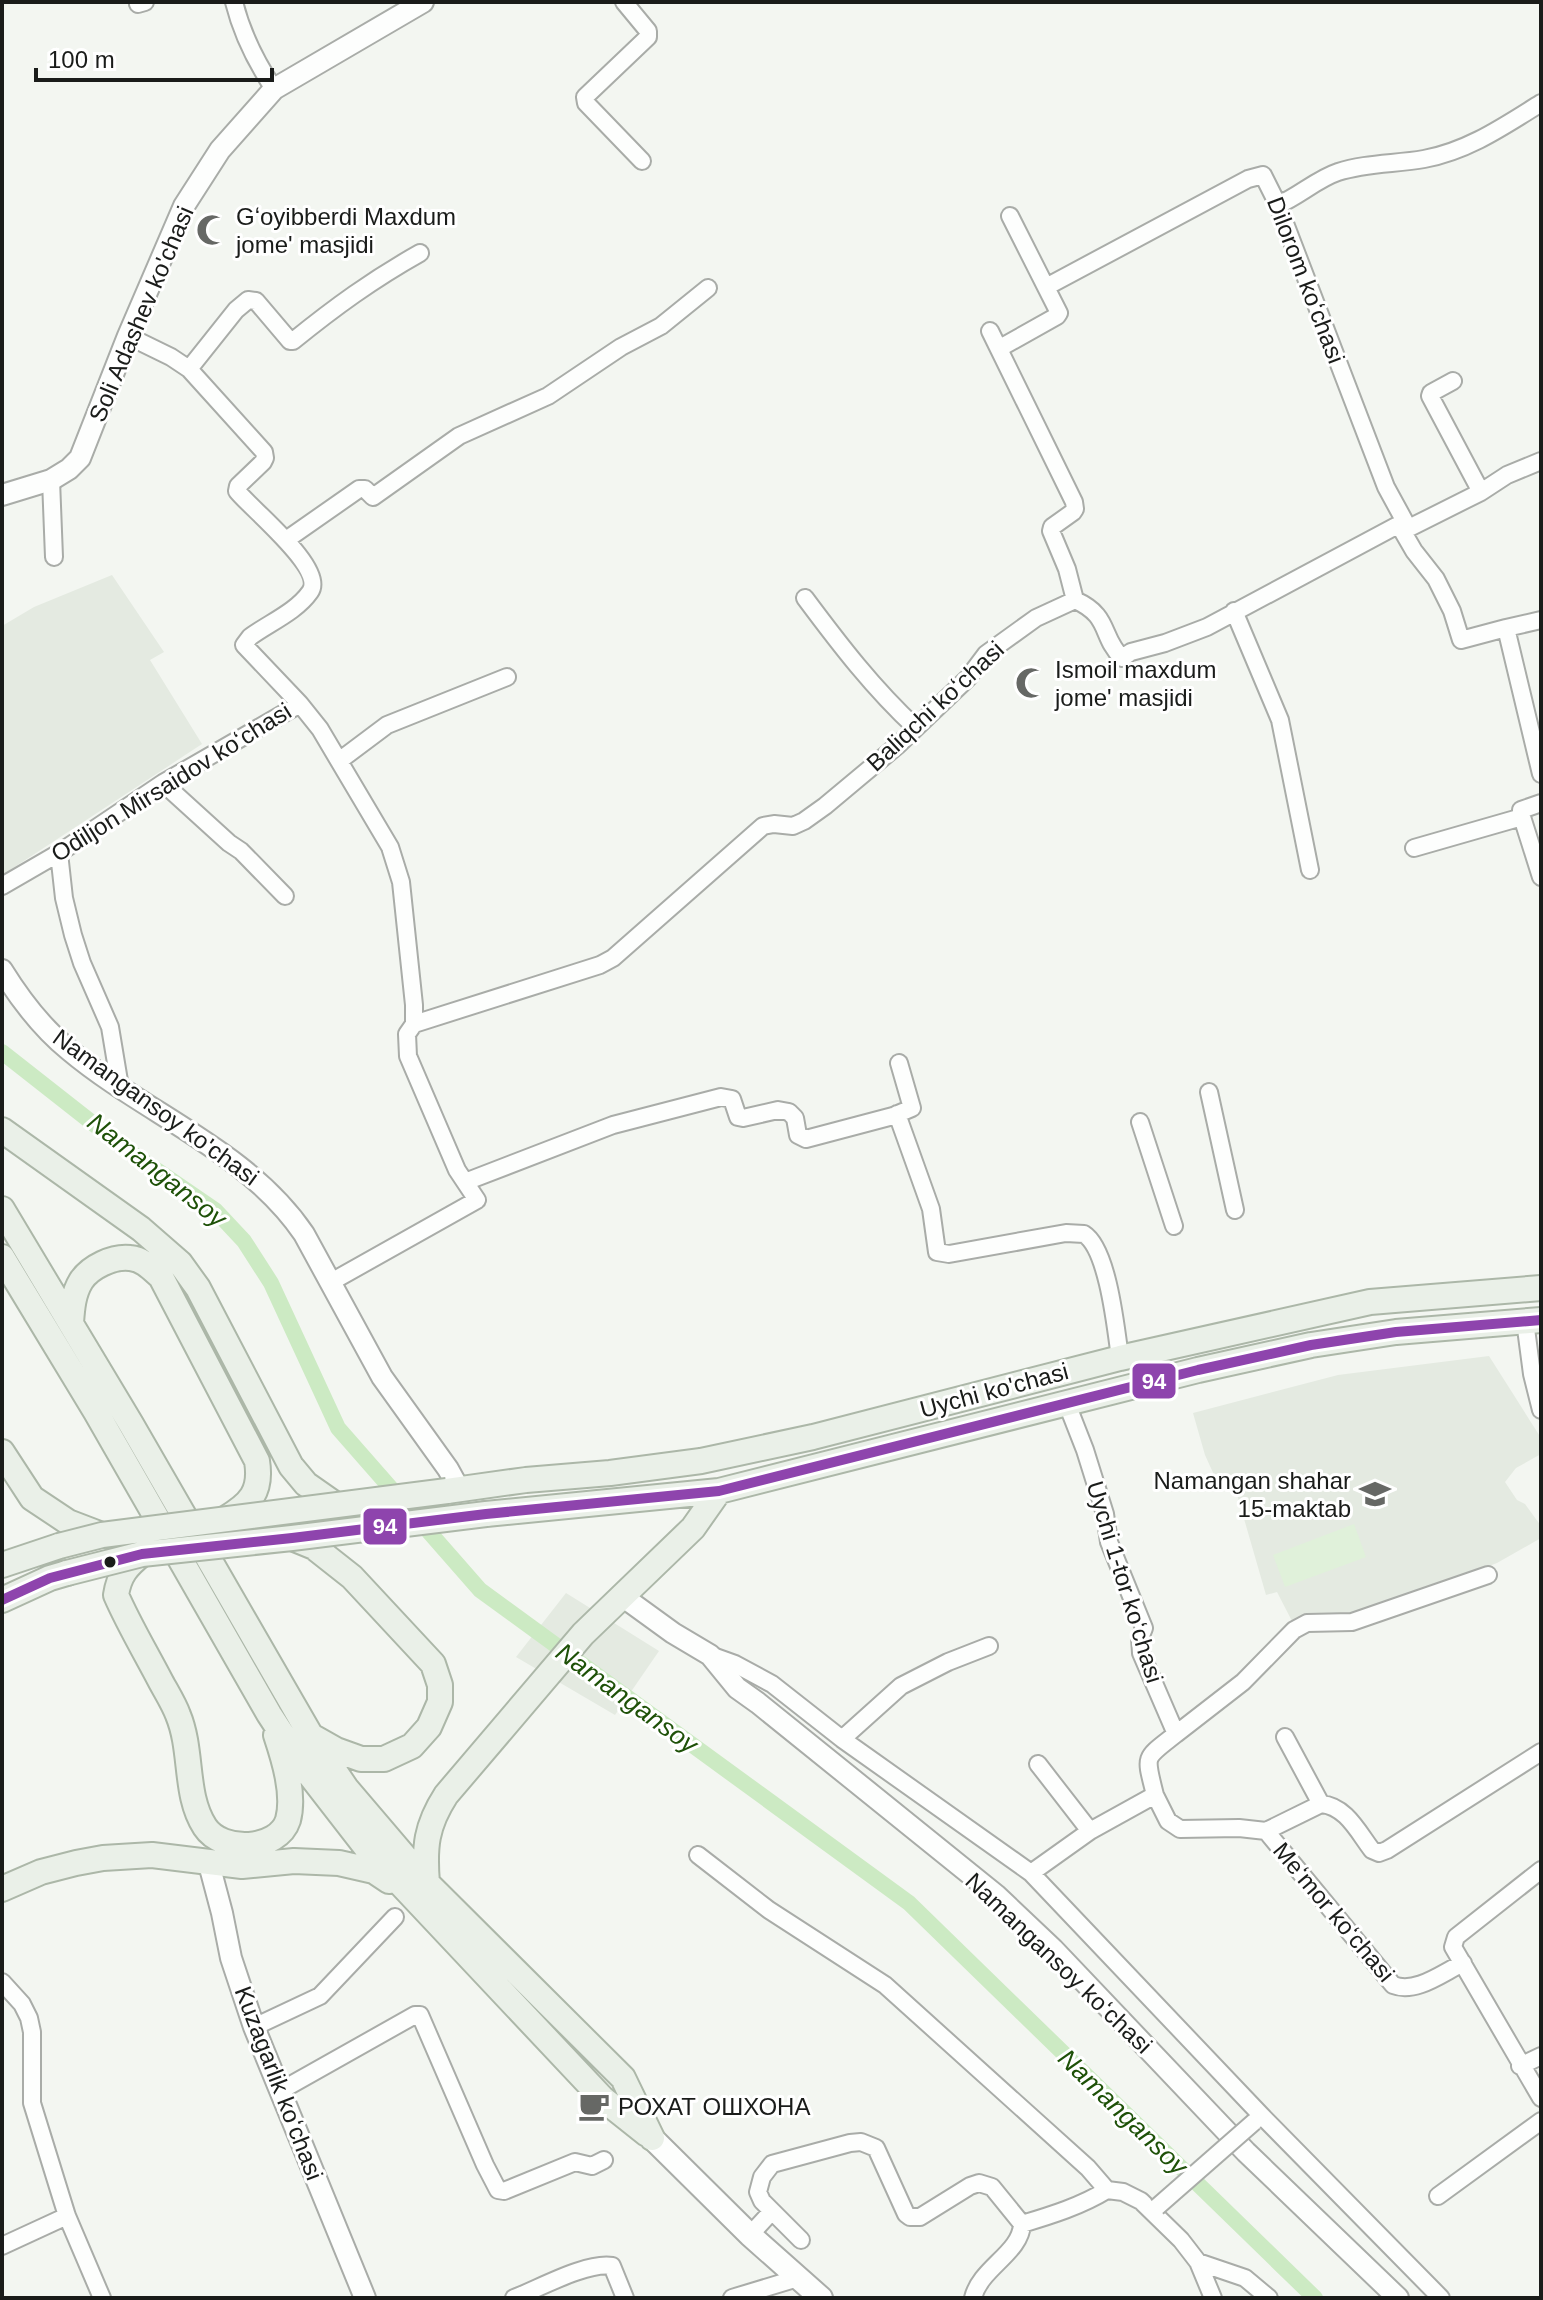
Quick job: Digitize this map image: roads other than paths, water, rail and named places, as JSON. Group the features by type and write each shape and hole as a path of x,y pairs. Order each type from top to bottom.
{"main road":[{"path":"2,1130 141,1229 180,1263 198,1288 291,1466 306,1484 336,1505"},
{"path":"2,1209 131,1424 311,1736 423,1893"},
{"path":"2,1257 104,1426 269,1714 303,1766 365,1846 423,1893 623,2078 652,2138 750,2235 821,2298"},
{"path":"71,1323 73,1300 82,1280 99,1265 130,1258 145,1263 161,1277 257,1461 259,1472 251,1501 225,1519"},
{"name":"Uychi ko'chasi","path":"2,1565 102,1535 526,1480 701,1461 813,1437 1120,1358 1370,1302 1541,1288"},
{"path":"2,1293 35,1311"},
{"name":"Uychi ko'chasi","path":"2,1600 50,1578 142,1554 486,1514 719,1491 1198,1370 1311,1345 1396,1332 1533,1320"},
{"path":"2,1452 32,1498 68,1522 102,1535"},
{"path":"610,1473 614,1502"},
{"path":"423,1893 428,1829 435,1812 454,1785 583,1634 693,1528 719,1491"},
{"path":"292,1538 314,1547 352,1577 433,1664 440,1685 440,1702 429,1727 412,1746 384,1759 361,1759 311,1736"},
{"path":"142,1554 127,1566 119,1580 116,1595 178,1715 195,1811 208,1832 237,1845 248,1846 270,1839 287,1821 290,1798 281,1750 269,1714"},
{"path":"2,1889 56,1867 103,1858 152,1855 242,1866 294,1861 339,1863 374,1871 423,1893"}],"street":[{"path":"234,2 241,30 274,89"},
{"name":"Soli Adashev ko'chasi","path":"4,489 51,480 80,458 184,206 220,150 274,89 423,2"},
{"path":"624,2 648,31 648,37 585,97 586,103 642,161"},
{"path":"1278,205 1335,173 1453,152 1488,137 1541,103"},
{"name":"Dilorom koʻchasi","path":"1046,287 1263,175 1278,205 1386,487 1404,520 1403,532 1436,579 1452,611 1461,640 1506,628"},
{"path":"1000,348 1059,313 1010,216"},
{"path":"189,369 236,310 248,300 256,301 293,341 339,303 420,253"},
{"path":"286,540 359,489 365,489 373,497 459,436 548,396 621,347 661,326 708,288"},
{"path":"990,331 1074,502 1073,512 1051,531 1067,569 1075,600 1098,614 1115,652 1122,658 1131,652 1207,627 1396,526 1411,527 1481,492 1507,475 1541,461"},
{"name":"Odiljon Mirsaidov koʻchasi","path":"2,886 59,853 163,783 300,704 244,645 250,637 312,590 314,585 311,573 286,540 236,489 263,462 264,452 189,369 128,336"},
{"path":"1453,381 1430,396 1481,492"},
{"path":"51,480 54,557"},
{"path":"805,598 883,698 916,728"},
{"name":"Baliqchi koʻchasi","path":"414,1024 581,973 613,958 763,826 793,826 804,821 862,776 916,728 968,678 986,654 1036,618 1075,600"},
{"path":"1234,611 1280,720 1310,870"},
{"path":"1541,620 1506,628 1541,774"},
{"path":"339,761 387,725 507,677"},
{"path":"300,704 320,729 390,847 401,882 414,1005 414,1024 407,1034 408,1056 451,1158 477,1200 331,1282"},
{"path":"163,783 241,851 285,896"},
{"path":"1541,803 1521,810 1541,877"},
{"path":"1414,848 1522,817"},
{"path":"59,853 64,898 73,935 110,1027 120,1087"},
{"name":"Namangansoy ko'chasi","path":"2,970 40,1021 68,1050 242,1168 264,1185 291,1215 382,1377 448,1469 453,1490"},
{"path":"465,1182 613,1125 676,1107 727,1097 732,1099 738,1117 778,1110 789,1112 795,1118 798,1135 806,1139 910,1110 912,1104 899,1063"},
{"path":"1209,1092 1235,1210"},
{"path":"897,1114 931,1209 937,1252 949,1254 1066,1233 1084,1234 1097,1247 1103,1264 1120,1358"},
{"path":"1140,1122 1174,1226"},
{"path":"1533,1320 1532,1374 1541,1410"},
{"name":"Uychi 1-tor koʻchasi","path":"1067,1404 1105,1514 1109,1542 1144,1628 1140,1638 1141,1653 1176,1734"},
{"path":"1031,1873 1090,1831 1155,1795 1147,1765 1149,1755 1243,1682 1294,1630 1307,1623 1352,1622 1488,1575"},
{"name":"Namangansoy koʻchasi","path":"622,1596 710,1655 737,1688 996,1895 1053,1949 1246,2152 1398,2298"},
{"path":"842,1739 901,1686 948,1662 989,1646"},
{"path":"710,1655 735,1664 772,1684 842,1739 1031,1873 1258,2119 1441,2298"},
{"path":"1285,1737 1321,1804"},
{"path":"1266,1831 1321,1804 1331,1805 1340,1809 1372,1850 1379,1853 1541,1752"},
{"path":"1038,1764 1090,1831"},
{"name":"Meʻmor koʻchasi","path":"1155,1795 1168,1821 1180,1829 1266,1831 1393,1985 1405,1989 1463,1963"},
{"path":"698,1855 769,1910 885,1985 1088,2168 1107,2190 1131,2195 1155,2209 1198,2262 1213,2298"},
{"name":"Kuzagarlik koʻchasi","path":"209,1864 231,1958 254,2027 365,2298"},
{"path":"1541,1870 1456,1937 1453,1947 1541,2098"},
{"path":"254,2027 320,1996 395,1917"},
{"path":"2,1982 22,2004 29,2018 32,2032 32,2103 67,2216 102,2298"},
{"path":"280,2091 420,2015 498,2190 504,2191 575,2162 592,2166 604,2160"},
{"path":"1520,2066 1541,2056"},
{"path":"1155,2209 1258,2119"},
{"path":"1438,2196 1541,2121"},
{"path":"801,2240 762,2201 758,2192 762,2177 772,2164 861,2142 876,2148 910,2217 920,2217 979,2183 992,2187 1022,2224 1020,2238 984,2276 973,2298"},
{"path":"1022,2224 1064,2211 1107,2190"},
{"path":"750,2235 772,2211"},
{"path":"2,2246 67,2216"},
{"path":"1198,2262 1245,2278 1269,2298"},
{"path":"514,2298 590,2267 607,2265 612,2266 625,2298"},
{"path":"732,2298 798,2278"}],"waterway":[{"name":"Namangansoy","path":"2,1052 123,1147 215,1210 244,1241 271,1283 338,1428 480,1590 909,1903 1315,2298"}],"place":[{"name":"Gʻoyibberdi Maxdum jome' masjidi","path":"212,230"},
{"name":"Ismoil maxdum jome' masjidi","path":"1031,683"},
{"name":"Namangan shahar 15-maktab","path":"1375,1494"},
{"name":"РОХАТ ОШХОНА","path":"594,2106"}]}
